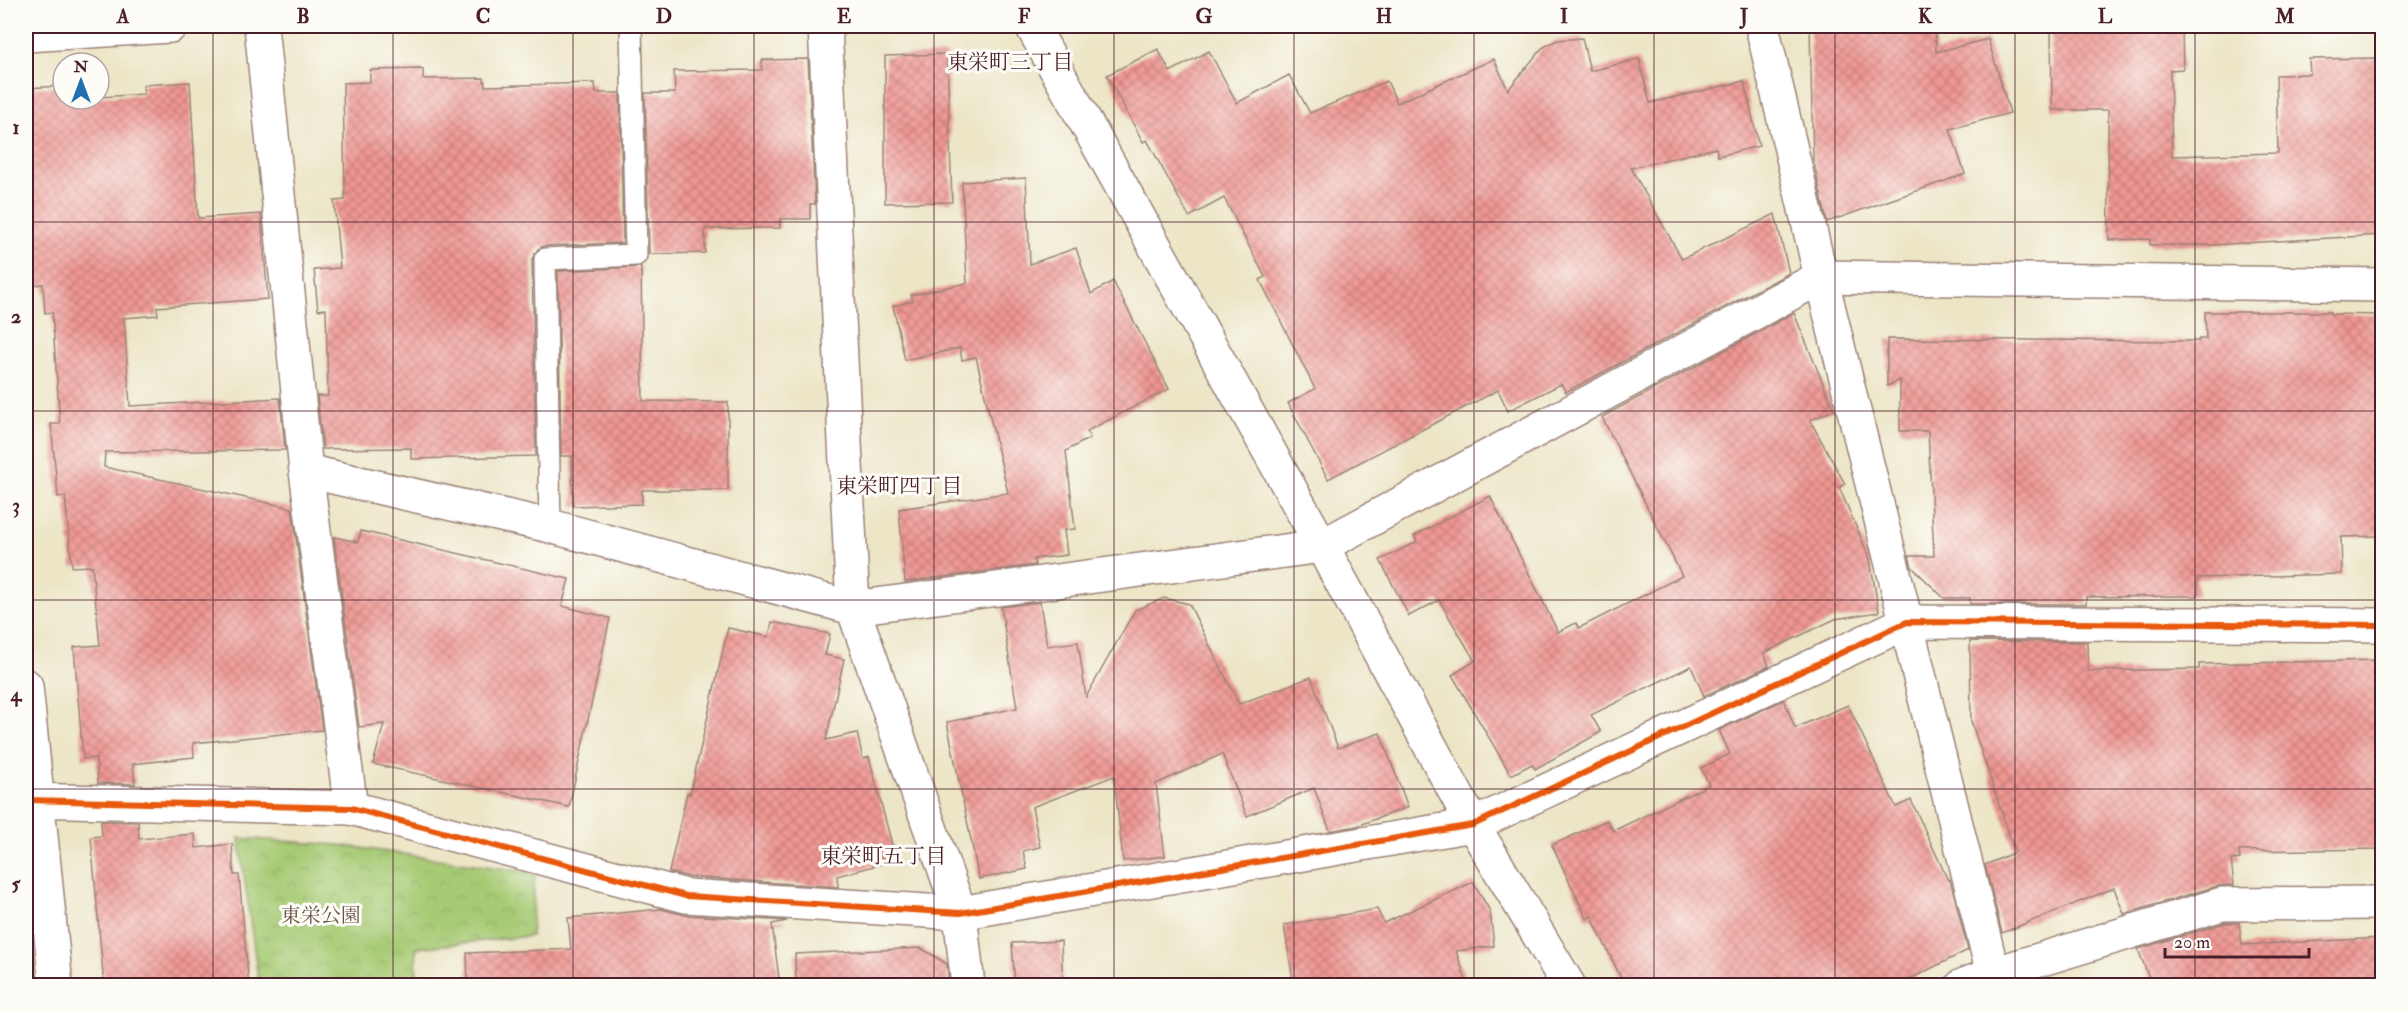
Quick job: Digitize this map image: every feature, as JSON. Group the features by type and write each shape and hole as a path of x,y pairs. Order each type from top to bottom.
{"street":[{"path":"26,35 170,26"},
{"path":"261,26 306,471 351,808"},
{"path":"825,26 853,608 960,913 968,986"},
{"path":"1032,26 1322,546 1473,825 1569,986"},
{"path":"1762,26 1821,277 1996,980"},
{"path":"306,471 550,526 853,608 1322,546 1821,277 2382,285"},
{"path":"31,800 351,808 686,896 960,913 1473,825 1907,621 2382,625"},
{"path":"26,686 31,800 56,986"},
{"path":"1962,986 1996,980 2222,904 2382,903"}],"lane":[{"path":"550,526 544,259 636,255 631,26"}],"green space":[{"name":"東栄公園","path":"239,838 339,845 535,873 531,936 416,948 417,985 259,985"}],"building":[{"path":"1810,26 1935,26 1936,52 1988,39 2010,113 1950,129 1965,174 1827,222 1813,159"},
{"path":"2051,26 2182,27 2183,69 2170,70 2172,156 2278,153 2276,75 2310,74 2309,59 2382,58 2382,235 2212,245 2150,245 2150,239 2109,240 2108,110 2052,110"},
{"path":"1582,38 1590,71 1639,59 1650,103 1744,81 1759,146 1718,156 1716,148 1631,168 1682,259 1775,214 1789,273 1566,392 1561,384 1508,411 1498,390 1328,479 1288,403 1315,389 1260,280 1265,277 1224,198 1189,217 1147,140 1143,142 1107,75 1158,49 1170,72 1209,51 1237,103 1289,75 1310,113 1387,81 1397,103 1494,59 1508,90 1542,48 1557,40"},
{"path":"947,54 952,202 885,203 885,56"},
{"path":"808,59 815,204 810,204 810,219 780,219 780,228 705,229 705,253 649,254 645,93 675,93 674,71 762,70 762,60"},
{"path":"423,69 423,79 484,78 485,86 595,83 596,93 620,93 623,243 544,246 538,249 532,259 536,456 411,459 411,448 323,449 317,396 328,396 326,309 318,310 314,270 340,268 334,201 345,200 343,83 370,82 370,70"},
{"path":"190,82 198,218 261,214 268,299 157,307 158,315 124,318 130,406 280,398 285,450 105,452 104,467 292,508 322,730 193,743 194,757 133,764 135,784 98,783 96,758 83,759 74,647 100,645 92,566 72,567 65,496 58,497 51,424 60,424 52,312 45,313 43,284 34,285 29,224 26,224 26,88 51,87 51,111 111,111 111,96 144,94 143,85"},
{"path":"1026,178 1030,264 1076,248 1091,294 1113,281 1169,389 1087,431 1090,438 1066,451 1075,529 1064,530 1067,555 1034,559 1035,565 905,582 899,509 1008,493 976,357 962,360 960,348 905,360 893,306 913,301 911,295 967,283 962,182"},
{"path":"641,267 643,401 728,402 728,490 642,490 642,504 573,506 572,456 561,456 558,271"},
{"path":"2205,312 2330,312 2330,314 2382,315 2382,536 2341,537 2342,574 2197,578 2198,596 2086,597 2086,604 1970,604 1970,598 1944,598 1912,567 1909,556 1934,556 1928,431 1900,431 1900,380 1887,386 1887,339 2199,341 2199,339 2206,339"},
{"path":"1794,313 1834,410 1810,420 1845,484 1839,487 1870,559 1879,612 1835,619 1764,653 1769,666 1704,696 1691,666 1591,715 1601,732 1535,769 1532,764 1511,775 1452,675 1475,661 1439,600 1409,616 1380,560 1417,542 1414,536 1490,496 1558,632 1576,623 1579,628 1682,576 1602,417"},
{"path":"361,531 569,579 562,606 610,618 569,807 373,764 384,724 359,727 334,537 358,542"},
{"path":"1164,598 1189,604 1239,704 1311,677 1338,748 1380,733 1408,807 1357,826 1330,831 1314,788 1247,816 1222,754 1156,784 1165,856 1123,861 1114,776 1032,807 1040,847 1023,851 1027,869 979,879 947,722 1017,708 1001,607 1040,602 1047,646 1078,642 1086,697 1135,610"},
{"path":"772,622 830,634 825,655 844,659 826,740 857,733 863,759 869,757 896,860 837,876 838,887 689,877 669,872 687,793 690,794 728,628 769,637"},
{"path":"1970,641 2087,642 2088,671 2199,669 2199,664 2382,660 2382,849 2239,851 2240,859 2231,860 2234,885 2217,886 2124,914 2114,888 2002,933 1985,865 2015,852 1971,721"},
{"path":"1784,700 1795,728 1848,705 1896,807 1911,800 1948,880 1950,879 1968,950 1896,986 1625,986 1591,916 1587,919 1552,845 1607,820 1613,831 1709,785 1701,768 1730,754 1719,730"},
{"path":"101,821 138,822 139,839 195,834 196,848 232,844 234,875 239,875 249,986 104,986 91,837 102,836"},
{"path":"1473,882 1490,911 1494,946 1456,951 1468,986 1294,986 1284,925 1377,909 1384,923"},
{"path":"661,909 685,915 787,921 772,924 780,986 468,986 467,953 571,949 568,918"},
{"path":"2225,923 2239,923 2242,945 2382,938 2382,986 2152,986 2138,949"},
{"path":"1061,941 1063,986 1015,986 1012,943"},
{"path":"921,948 947,964 949,986 796,986 795,954"}],"cycle path":[{"path":"26,800 351,808 686,896 960,913 1473,825 1907,622 2382,625"}],"district":[{"name":"東栄町三丁目","path":"1010,62"},
{"name":"東栄町四丁目","path":"899,486"},
{"name":"東栄町五丁目","path":"883,856"}]}
